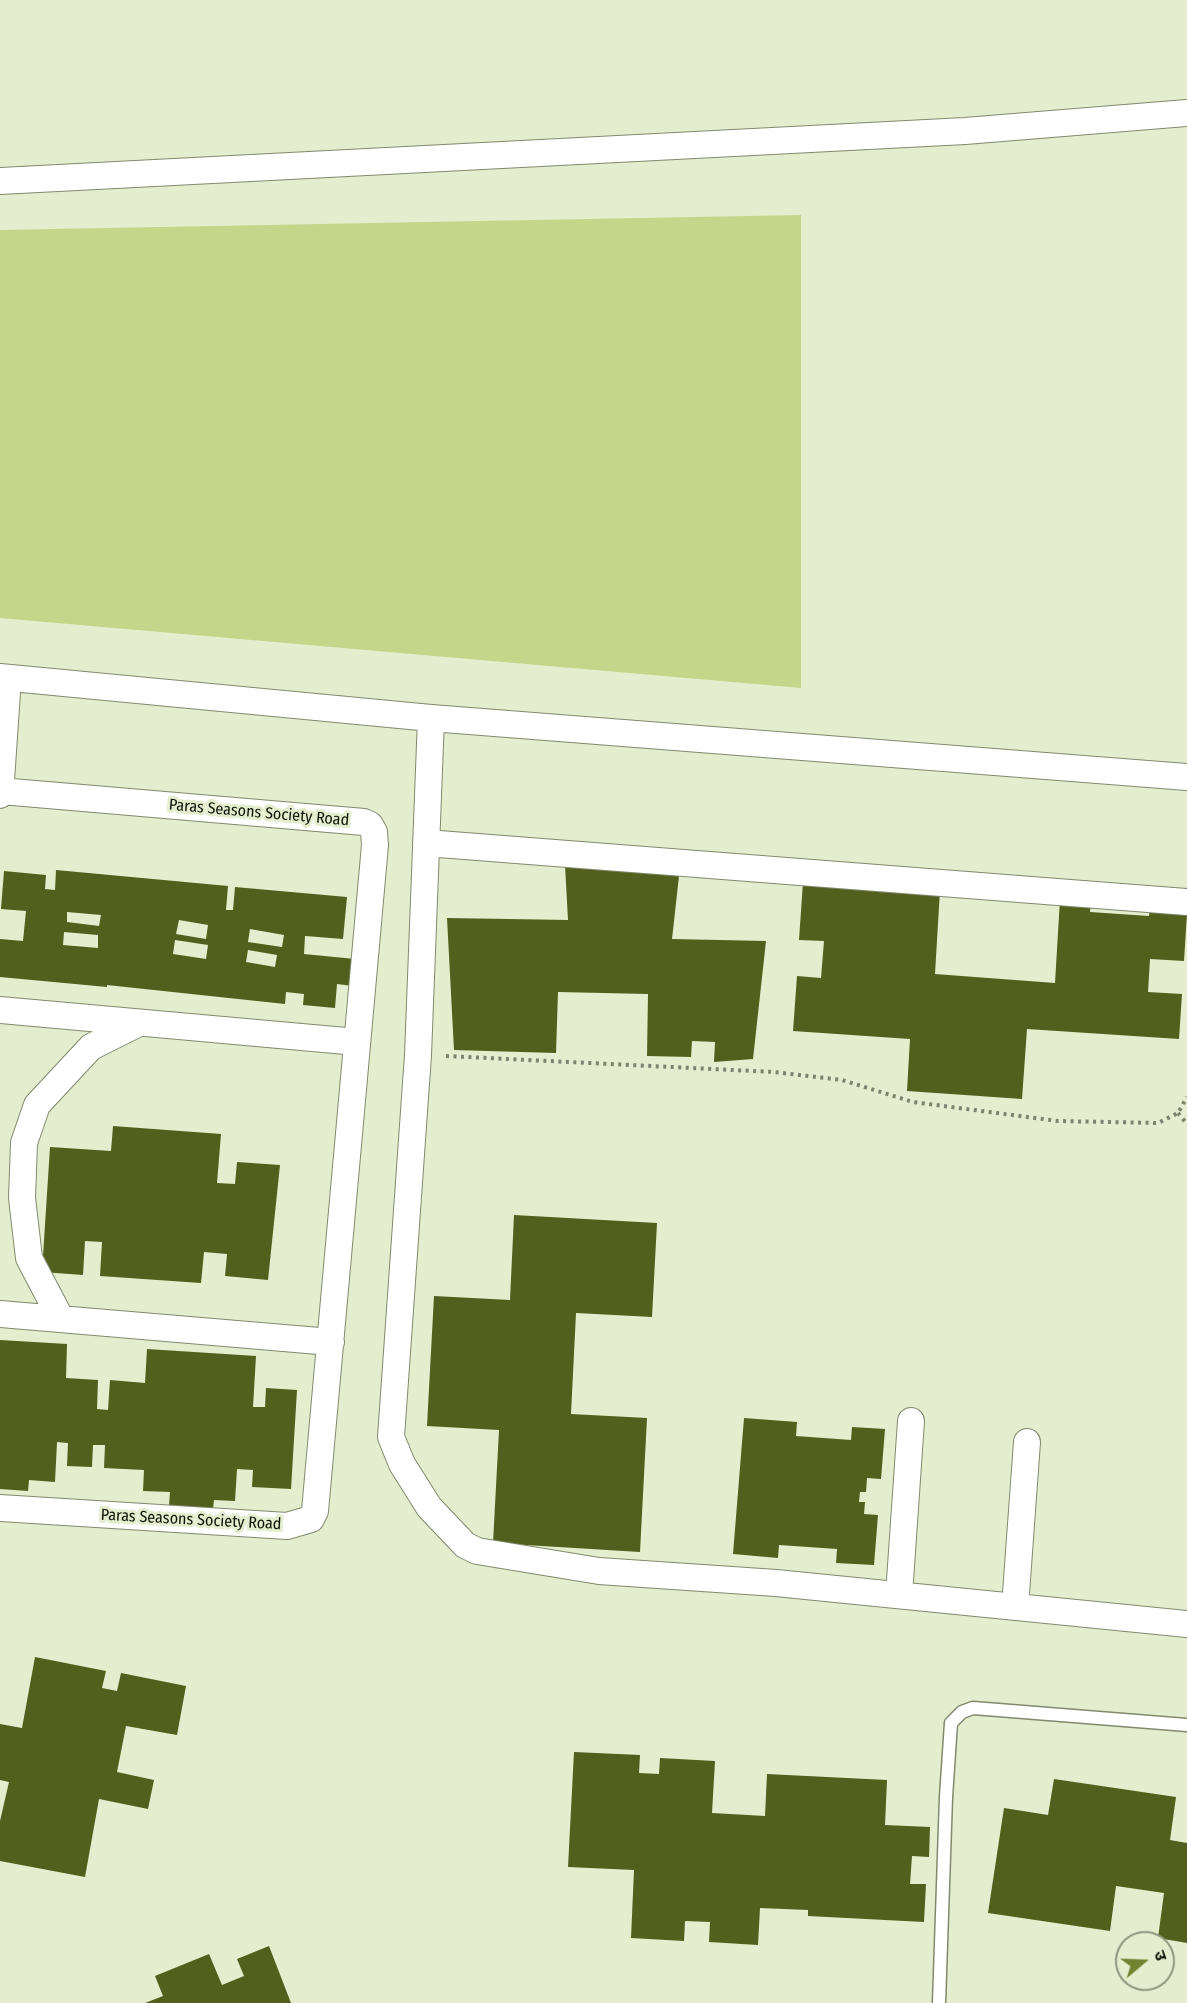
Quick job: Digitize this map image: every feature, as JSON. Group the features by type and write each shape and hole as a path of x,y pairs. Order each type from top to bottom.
{"street":[{"path":"0,181 965,131 1187,113"},
{"path":"4,678 430,718 1187,777"},
{"name":"Paras Seasons Society Road","path":"0,1508 287,1526 311,1519 315,1511 375,845 374,832 370,825 364,822 0,792 4,678"},
{"path":"430,718 418,1055 391,1437 402,1464 439,1519 465,1545 477,1551 599,1571 899,1595 1187,1624"},
{"path":"426,843 1187,902"},
{"path":"0,1010 357,1042"},
{"path":"61,1319 29,1258 22,1198 24,1143 37,1105 91,1047 139,1023"},
{"path":"0,1314 331,1342"},
{"path":"899,1595 912,1421"},
{"path":"1015,1607 1027,1442"}],"lane":[{"path":"939,2003 951,1723 962,1712 973,1708 1187,1725"}],"path":[{"path":"418,1055 774,1072 842,1080 913,1102 936,1106 1058,1121 1158,1123 1178,1113 1187,1097"},
{"path":"1178,1113 1187,1124"}],"green space":[{"path":"801,215 801,688 0,618 0,230"}],"building":[{"path":"565,865 680,867 672,939 766,941 753,1059 714,1062 715,1042 692,1041 691,1057 647,1056 648,994 558,992 556,1053 454,1050 447,918 568,920"},
{"path":"56,870 228,886 226,910 233,910 235,887 347,897 343,939 305,936 304,954 355,959 353,986 337,984 335,1008 303,1005 304,994 286,992 285,1004 107,985 107,987 0,977 0,939 23,941 26,911 1,909 4,871 46,875 45,889 55,890","holes":["67,912 101,915 99,926 67,922","179,920 208,925 206,939 176,934","250,929 284,935 282,947 248,942","64,932 98,935 98,948 63,945","175,940 208,945 206,959 173,954","248,950 277,955 275,967 246,962"]},
{"path":"803,882 940,890 935,974 1055,983 1060,899 1091,901 1090,912 1149,916 1150,905 1187,914 1184,961 1150,959 1148,992 1182,994 1179,1039 1027,1029 1022,1099 907,1091 910,1039 793,1031 797,976 821,978 824,941 799,940"},
{"path":"113,1126 221,1134 217,1183 235,1184 237,1162 280,1165 268,1280 225,1276 227,1254 204,1252 201,1283 100,1276 102,1242 85,1241 83,1275 42,1272 50,1147 111,1151"},
{"path":"514,1215 657,1223 652,1317 576,1313 571,1414 647,1418 640,1552 493,1543 499,1430 427,1426 434,1296 510,1300"},
{"path":"0,1340 67,1344 66,1378 98,1380 97,1409 108,1410 110,1380 145,1383 147,1349 256,1356 253,1407 265,1407 266,1388 297,1390 291,1489 252,1487 253,1470 237,1469 235,1501 214,1500 213,1509 169,1506 170,1492 143,1491 144,1470 104,1468 105,1445 93,1445 92,1467 67,1466 68,1443 57,1442 55,1482 29,1480 28,1491 0,1489"},
{"path":"744,1418 797,1422 796,1436 851,1440 852,1427 885,1429 881,1479 867,1478 866,1492 860,1492 859,1502 865,1502 864,1514 878,1515 874,1565 836,1563 837,1549 779,1545 778,1558 733,1554"},
{"path":"35,1657 106,1671 102,1688 117,1691 121,1673 186,1686 177,1735 126,1726 117,1772 154,1780 148,1809 99,1799 85,1877 0,1861 0,1821 9,1782 0,1780 0,1724 22,1728"},
{"path":"574,1752 640,1755 639,1773 659,1774 660,1758 715,1761 712,1813 765,1816 767,1774 887,1780 885,1825 930,1827 929,1857 912,1856 910,1884 926,1884 924,1922 808,1916 808,1910 760,1908 758,1945 709,1942 710,1922 685,1921 684,1941 631,1938 634,1870 568,1867"},
{"path":"1054,1779 1176,1797 1170,1840 1187,1843 1187,1943 1175,1941 1175,1931 1159,1931 1164,1893 1116,1886 1110,1931 988,1913 1004,1808 1048,1815"},
{"path":"269,1946 291,2003 145,2003 163,1996 155,1976 209,1954 222,1985 244,1976 237,1959"}]}
